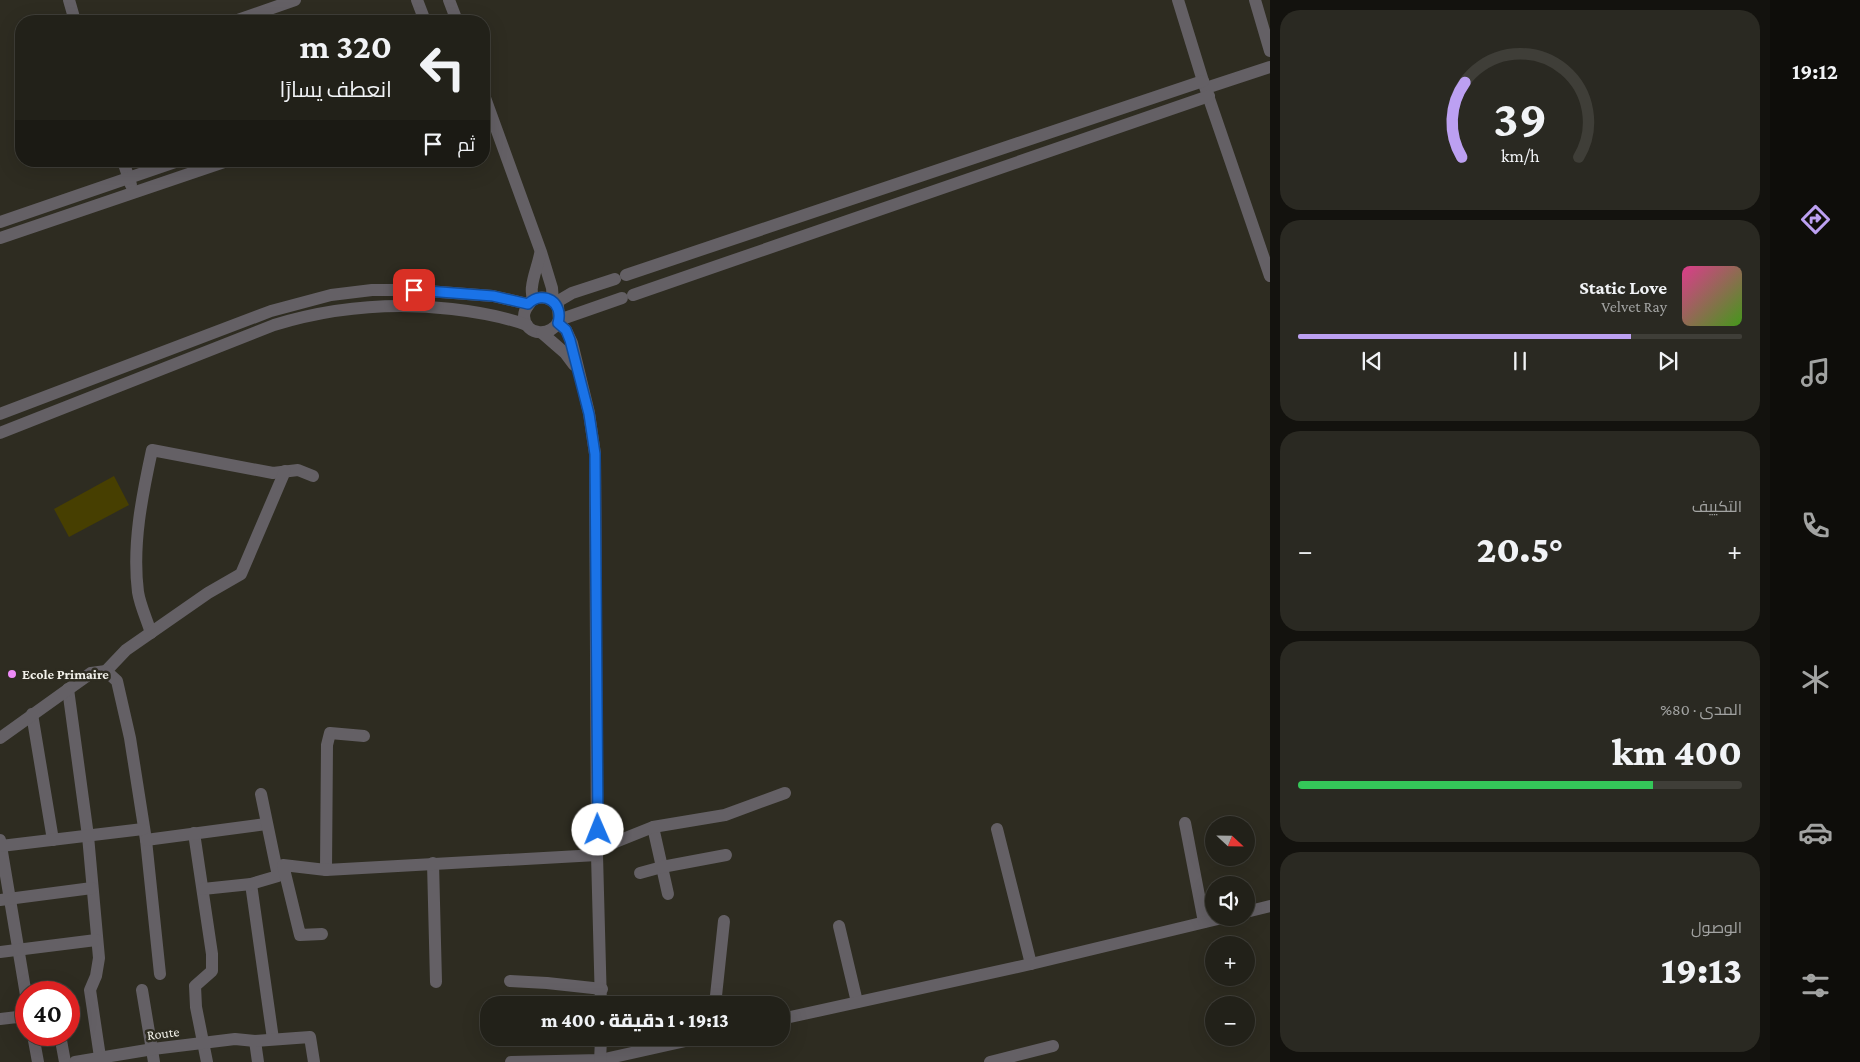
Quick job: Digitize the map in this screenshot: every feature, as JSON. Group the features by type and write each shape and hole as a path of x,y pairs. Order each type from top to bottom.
{"street":[{"path":"69,0 74,15"},
{"path":"254,15 295,0"},
{"path":"417,0 423,15"},
{"path":"449,0 455,15"},
{"path":"1178,0 1270,276"},
{"path":"1255,0 1270,51"},
{"path":"559,321 1270,66"},
{"path":"554,302 572,293 1206,88"},
{"path":"0,433 274,325 313,314 367,307 414,306 484,313 527,325 536,332 542,333 553,329 559,321 560,313 554,302 552,288 541,252 490,112"},
{"path":"125,167 134,192"},
{"path":"0,222 156,167"},
{"path":"0,238 208,167"},
{"path":"527,325 524,317 530,302 541,252"},
{"path":"0,414 271,311 331,295 372,290 414,290 498,297 530,302 543,297 554,302"},
{"path":"559,321 566,330 570,340 589,414 595,454 598,852 602,996"},
{"path":"542,333 565,353 577,369"},
{"path":"151,633 138,594 137,553 142,494 152,450 272,474 298,470 312,476"},
{"path":"0,738 91,673 106,671 126,650 208,593 241,574 285,471"},
{"path":"106,671 117,681 130,738 145,834 160,974"},
{"path":"68,689 88,836 99,958 96,976 90,990 100,1057"},
{"path":"32,714 52,840"},
{"path":"326,870 328,745 330,733 364,736"},
{"path":"322,934 300,935 283,865 326,870 598,852 653,827 725,815 785,793"},
{"path":"203,889 251,884 278,876 261,794"},
{"path":"790,1017 1031,964 1204,922 1185,823"},
{"path":"24,981 19,949 5,899 1,843 88,836 194,833 266,824"},
{"path":"653,827 668,894"},
{"path":"996,829 1031,964"},
{"path":"194,833 212,954 212,971 195,986 196,1007 207,1062"},
{"path":"640,873 726,855"},
{"path":"433,863 436,982"},
{"path":"251,884 273,1039"},
{"path":"5,899 92,888"},
{"path":"1255,910 1270,906"},
{"path":"716,996 724,921"},
{"path":"839,926 857,1002"},
{"path":"0,952 96,940"},
{"path":"510,981 602,989"},
{"path":"142,990 154,1062"},
{"path":"0,1019 15,1017"},
{"name":"Route","path":"75,1062 153,1049 236,1039 255,1041 310,1037 314,1062"},
{"path":"255,1041 258,1062"},
{"path":"35,1046 38,1062"},
{"path":"62,1046 64,1062"},
{"path":"600,1046 600,1061"},
{"path":"511,1062 600,1061 665,1046"},
{"path":"990,1062 1053,1046"}],"shaded area":[{"path":"114,476 129,505 69,537 54,509"}],"place":[{"name":"Ecole Primaire","path":"12,674"}],"route":[{"path":"414,290 504,297 528,304 537,298 548,298 558,306 560,313 558,323 566,330 570,340 589,414 595,454 598,830"}]}
